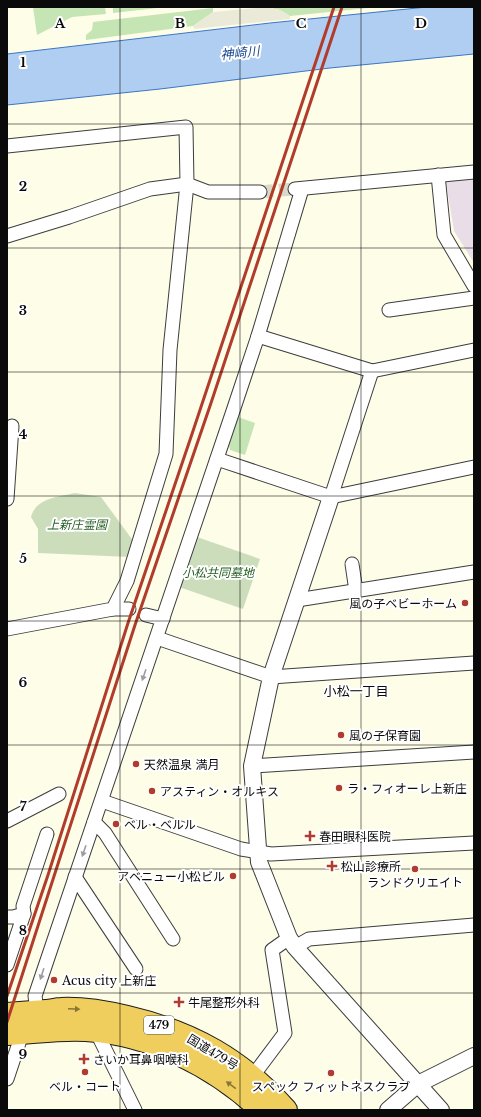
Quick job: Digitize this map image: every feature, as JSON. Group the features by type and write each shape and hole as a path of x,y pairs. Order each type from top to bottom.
{"highway":[{"name":"国道479号","path":"7,1014 60,1009 84,1010 113,1014 158,1025 199,1041 219,1053 252,1077 286,1110"},
{"name":"国道479号","path":"15,1034 59,1030 86,1030 138,1040 182,1056 218,1076 235,1087 261,1110"}],"street":[{"path":"7,146 186,127 188,184 170,350 166,454 127,581 113,609"},
{"path":"38,1011 35,996 258,336 298,189 474,172"},
{"path":"438,175 444,235 474,286"},
{"path":"7,236 76,215 150,189 188,184 208,192 260,192"},
{"path":"389,310 474,298"},
{"path":"258,336 372,372 474,350"},
{"path":"372,372 271,677 252,766 257,852 258,862 292,942 441,1110"},
{"path":"7,499 12,426"},
{"path":"217,459 331,497 474,467"},
{"path":"352,564 356,591"},
{"path":"296,600 474,572"},
{"path":"7,629 113,609 129,609"},
{"path":"146,615 163,619"},
{"path":"157,638 271,677 474,663"},
{"path":"252,766 474,752"},
{"path":"7,821 58,794"},
{"path":"102,801 240,849 271,854 474,843"},
{"path":"94,822 105,833 173,939"},
{"path":"7,965 24,914 23,906 47,834"},
{"path":"76,877 136,969"},
{"path":"7,917 24,914"},
{"path":"252,1077 286,1033 272,950 292,942 309,939 474,925"},
{"path":"96,1031 135,1110"},
{"path":"7,1079 15,1034"},
{"path":"388,1110 418,1084 474,1056"}],"shaded area":[{"path":"266,7 280,10 290,16 290,19 194,29 193,26 213,12"},
{"path":"474,176 474,263 454,231 446,183 452,178"}],"green space":[{"path":"33,7 105,7 106,14 72,17 37,35"},
{"path":"113,7 166,7 113,13"},
{"path":"266,7 378,7 290,16 280,10"},
{"path":"213,8 213,12 193,26 86,40 86,35 92,30 93,22"},
{"path":"238,417 255,423 245,455 230,450 229,445"},
{"name":"上新庄霊園","path":"75,493 101,497 134,542 130,557 38,553 38,529 31,517 34,511 48,499"},
{"name":"小松共同墓地","path":"197,537 260,559 243,609 179,587"}],"water":[{"name":"神崎川","path":"427,7 474,7 474,54 330,68 160,89 7,105 7,54 270,23"}],"tunnel":[{"path":"260,192 293,189"}],"railway":[{"path":"7,996 48,875 128,623 334,7"},
{"path":"7,1022 135,625 211,403 342,7"}],"place":[{"name":"風の子ベビーホーム","path":"465,603"},
{"name":"風の子保育園","path":"341,735"},
{"name":"天然温泉 満月","path":"136,764"},
{"name":"ラ・フィオーレ上新庄","path":"339,788"},
{"name":"アスティン・オルキス","path":"152,791"},
{"name":"ベル・ベルル","path":"116,824"},
{"name":"春田眼科医院","path":"310,836"},
{"name":"松山診療所","path":"332,866"},
{"name":"ランドクリエイト","path":"415,869"},
{"name":"アベニュー小松ビル","path":"233,876"},
{"name":"Acus city 上新庄","path":"54,980"},
{"name":"牛尾整形外科","path":"179,1002"},
{"name":"さいか耳鼻咽喉科","path":"84,1059"},
{"name":"ベル・コート","path":"85,1072"},
{"name":"スペック フィットネスクラブ","path":"331,1073"}],"district":[{"name":"小松一丁目","path":"356,691"}]}
